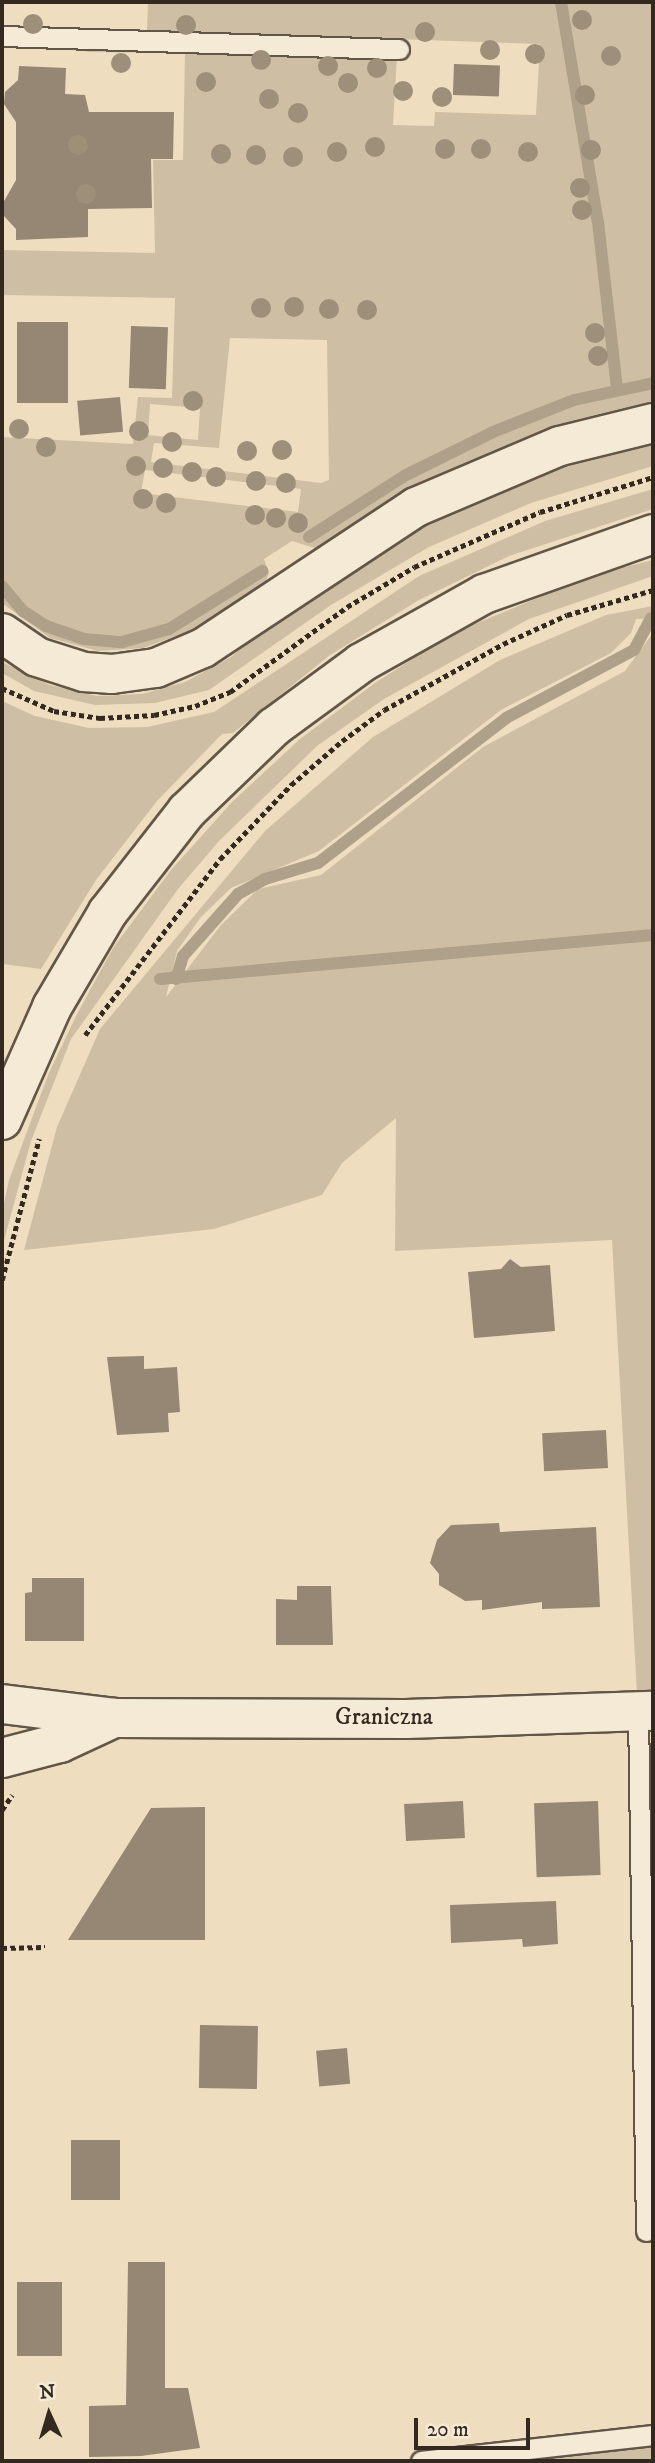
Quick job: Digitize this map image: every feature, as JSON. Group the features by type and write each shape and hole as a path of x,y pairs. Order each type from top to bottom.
{"street":[{"path":"2,634 37,657 85,672 112,674 156,668 203,648 416,506 560,446 653,423"},
{"path":"2,1120 52,1007 108,912 187,811 274,727 361,663 472,600 545,570 653,534"},
{"name":"Graniczna","path":"2,1704 114,1718 406,1719 646,1711"},
{"name":"Graniczna","path":"2,1758 60,1743 114,1718"}],"lane":[{"path":"2,36 399,49"},
{"path":"646,1711 646,2231"},
{"path":"421,2461 653,2435"}],"path":[{"path":"78,1047 188,896 255,820 342,741 384,709 503,644 567,615 653,590"},
{"path":"2,1280 24,1182 42,1132"},
{"path":"2,1948 45,1947"}],"shaded area":[{"path":"148,2 653,2 653,406 477,460 434,479 318,549 292,541 264,559 269,573 265,584 192,630 143,648 98,651 50,638 2,603 2,437 133,444 138,397 172,398 175,298 2,295 2,250 155,253 153,160 183,160 185,53 85,52 96,48 397,56 393,125 434,126 435,112 536,115 540,44 397,39 390,44 2,30 2,26 147,31","holes":["230,338 327,340 329,480 321,483 151,462 154,443 219,448","150,404 200,408 198,440 148,435","145,470 301,489 298,512 141,493"]},
{"path":"653,438 653,466 531,503 429,547 331,605 209,690 155,703 95,705 34,691 2,673 2,662 50,685 97,696 142,694 185,682 231,657 302,599 384,542 519,477"},
{"path":"653,489 653,509 509,556 419,600 330,655 233,733 222,734 157,801 96,880 41,969 2,964 2,701 35,716 89,728 147,727 214,712 419,576 545,521"},
{"path":"653,560 653,576 529,619 384,699 317,746 219,841 178,889 71,1039 31,1141 2,1248 2,1213 9,1180 48,1075 77,1014 113,948 171,870 232,802 300,739 375,683 453,633 596,574"},
{"path":"653,606 653,619 636,619 631,633 611,653 501,710 319,851 231,888 201,917 177,951 166,997 221,925 258,889 321,875 483,747 625,671 653,633 653,1692 637,1694 612,1240 395,1251 396,1118 342,1163 322,1195 214,1229 24,1250 57,1127 100,1029 265,831 373,737 500,660 606,615"},
{"path":"653,2447 653,2461 509,2461 509,2460"}],"building":[{"path":"454,64 500,66 499,97 453,95"},
{"path":"19,66 66,68 65,94 85,95 89,112 174,112 173,159 151,159 152,208 88,209 88,237 16,240 16,229 3,215 3,203 16,180 16,122 4,104 5,92 18,80"},
{"path":"17,322 68,322 68,403 17,403"},
{"path":"131,326 168,327 166,389 129,388"},
{"path":"120,397 123,432 80,436 77,401"},
{"path":"510,1259 521,1267 550,1265 555,1331 474,1338 468,1272 501,1269"},
{"path":"144,1356 144,1369 177,1367 180,1412 168,1413 169,1432 117,1435 107,1357"},
{"path":"606,1430 608,1468 544,1471 542,1433"},
{"path":"499,1523 500,1532 596,1527 600,1607 542,1609 542,1602 482,1610 482,1600 465,1601 439,1585 439,1574 430,1563 437,1540 451,1525"},
{"path":"32,1578 84,1578 84,1641 25,1641 25,1593 32,1592"},
{"path":"297,1586 331,1586 333,1645 276,1645 276,1599 297,1600"},
{"path":"463,1801 465,1838 406,1841 404,1804"},
{"path":"598,1801 601,1875 537,1877 534,1803"},
{"path":"205,1807 205,1940 68,1940 151,1808"},
{"path":"556,1901 558,1944 523,1947 522,1939 451,1943 450,1905"},
{"path":"200,2025 258,2026 257,2089 199,2088"},
{"path":"347,2048 350,2084 319,2087 316,2051"},
{"path":"71,2140 120,2140 120,2200 71,2200"},
{"path":"128,2262 165,2262 165,2388 188,2388 200,2448 141,2456 89,2457 89,2406 126,2405"},
{"path":"17,2282 62,2282 62,2356 17,2356"}],"waterway":[{"path":"561,2 598,222 617,390"},
{"path":"309,537 406,475 493,432 574,400 653,383"},
{"path":"2,586 23,611 46,626 84,639 122,642 169,629 262,571"},
{"path":"176,979 183,956 238,894 265,879 318,863 506,718 634,650 651,618"},
{"path":"160,979 653,935"}]}
